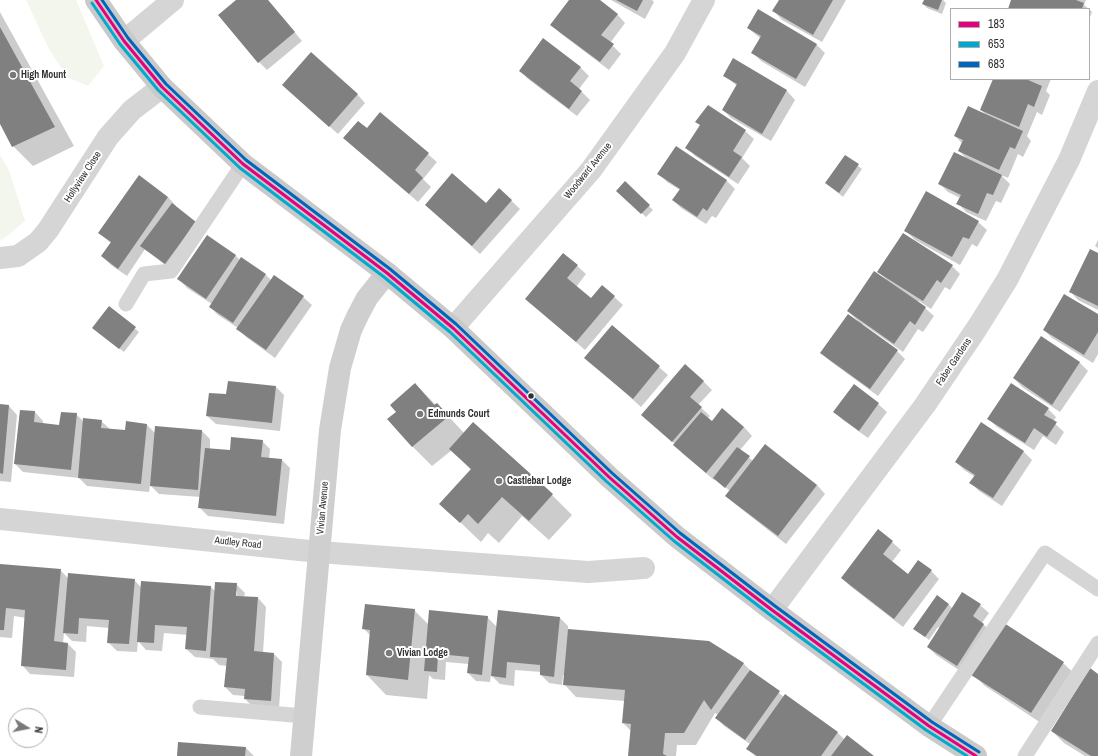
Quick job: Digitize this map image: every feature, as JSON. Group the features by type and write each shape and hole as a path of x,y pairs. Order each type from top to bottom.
{"main road":[{"path":"96,0 124,41 162,87 243,164 387,273 453,328 609,477 677,537 772,610 929,726 976,756"}],"street":[{"path":"124,41 173,0"},
{"name":"Woodward Avenue","path":"453,328 591,170 675,53 704,0"},
{"name":"Hollyview Close","path":"0,258 18,256 38,242 48,230 108,137 132,110 162,87"},
{"name":"Faber Gardens","path":"772,610 926,405 981,322 1007,280 1069,160 1098,91"},
{"name":"Vivian Avenue","path":"301,756 330,430 340,368 351,330 358,315 367,298 387,273"},
{"name":"Audley Road","path":"0,519 319,552 588,572 644,568"}],"lane":[{"path":"126,304 144,274 171,271 243,164"},
{"path":"929,726 1045,553 1098,589"},
{"path":"1025,756 1098,643"},
{"path":"200,707 304,716"}],"shaded area":[{"path":"26,0 76,0 104,66 88,86 67,77 49,49"},
{"path":"0,155 9,170 25,221 2,240 0,239"}],"building":[{"path":"236,0 268,0 295,32 258,63 218,15"},
{"path":"569,0 600,0 618,14 601,35 614,44 600,62 550,25"},
{"path":"616,0 643,0 637,11"},
{"path":"779,0 833,0 813,35 772,11"},
{"path":"924,0 942,0 938,10 922,4"},
{"path":"1011,0 1076,0 1084,3 1082,8 1008,8"},
{"path":"758,9 817,44 796,79 751,53 761,36 747,28"},
{"name":"High Mount","path":"0,27 55,127 12,147 0,124"},
{"path":"543,38 581,67 570,81 582,91 569,109 519,71"},
{"path":"311,52 358,94 329,127 282,85"},
{"path":"733,58 787,90 762,134 722,110 737,84 723,76"},
{"path":"993,80 1028,80 1042,86 1034,107 1028,104 1019,127 980,110"},
{"path":"708,105 746,130 733,151 742,157 729,177 685,148 700,125 695,122"},
{"path":"968,106 1023,131 1015,149 1010,147 999,170 958,151 963,140 954,136"},
{"path":"380,112 429,153 415,170 423,178 409,194 343,138 358,121 367,128"},
{"path":"676,146 727,180 707,211 703,208 697,217 672,200 680,189 657,174"},
{"path":"954,152 1002,175 993,195 987,193 978,214 956,204 961,195 938,184"},
{"path":"845,155 859,164 839,193 825,183"},
{"path":"452,173 486,203 499,188 512,200 472,246 425,205"},
{"path":"139,175 168,197 118,269 101,256 111,242 98,233"},
{"path":"625,181 650,205 641,214 616,191"},
{"path":"926,191 979,221 969,239 963,237 952,257 904,231"},
{"path":"172,203 196,222 165,264 140,246"},
{"path":"903,233 953,265 941,283 937,280 923,301 877,272"},
{"path":"207,235 236,255 206,299 177,279"},
{"path":"1090,249 1098,253 1098,306 1069,292"},
{"path":"563,253 578,265 567,278 591,298 602,285 615,296 576,342 525,299"},
{"path":"241,257 266,274 233,323 209,307"},
{"path":"874,271 926,307 915,325 910,321 894,344 847,311"},
{"path":"274,275 304,296 266,350 236,329"},
{"path":"1064,294 1098,314 1098,332 1084,355 1043,330"},
{"path":"109,306 136,327 119,349 92,328"},
{"path":"848,314 898,350 870,389 820,353"},
{"path":"612,325 660,366 633,399 584,358"},
{"path":"1041,336 1080,362 1052,405 1013,378"},
{"path":"685,364 704,381 690,397 702,407 672,442 641,415"},
{"path":"228,381 276,386 272,423 206,416 209,393 226,394"},
{"name":"Edmunds Court","path":"415,383 434,405 437,403 449,416 412,447 387,419 396,412 390,405"},
{"path":"1011,383 1049,408 1044,415 1057,422 1047,437 1034,428 1025,443 987,419"},
{"path":"854,384 879,403 859,431 833,412"},
{"path":"0,404 9,405 3,474 0,473"},
{"path":"722,408 744,427 706,473 673,445 701,412 712,421"},
{"path":"20,410 35,411 34,422 59,425 61,412 77,413 71,470 14,464"},
{"path":"83,418 102,420 101,428 125,430 126,421 147,424 141,484 78,478"},
{"name":"Castlebar Lodge","path":"473,422 553,494 529,521 502,497 478,524 468,514 460,523 439,504 471,469 449,449"},
{"path":"981,422 1024,451 993,498 969,483 975,475 955,462"},
{"path":"155,426 202,430 198,490 150,486"},
{"path":"231,437 263,440 261,457 282,459 276,516 198,508 205,448 230,450"},
{"path":"765,444 817,485 778,536 725,496"},
{"path":"737,447 750,456 725,488 713,478"},
{"path":"878,529 893,541 883,554 908,574 918,560 932,570 894,619 841,578"},
{"path":"0,564 61,569 54,641 68,643 66,670 21,666 25,610 6,608 4,630 0,630"},
{"path":"68,573 135,579 129,644 107,643 109,620 79,618 78,634 63,633"},
{"path":"141,581 211,586 206,651 185,649 187,627 155,625 154,643 137,642"},
{"path":"215,582 237,583 236,596 258,597 254,651 274,653 271,701 244,699 245,689 224,687 227,658 210,657"},
{"path":"962,592 981,604 973,616 984,624 957,666 927,647"},
{"path":"937,595 949,604 925,637 913,629"},
{"name":"Vivian Lodge","path":"365,604 415,609 408,680 366,675 370,630 362,629"},
{"path":"429,610 488,616 482,675 467,673 469,657 438,654 437,672 424,671"},
{"path":"498,610 560,617 554,677 540,675 540,665 507,662 506,678 491,676"},
{"path":"1004,623 1064,662 1031,713 971,675"},
{"path":"568,629 709,641 744,663 711,710 704,700 684,733 665,733 663,754 667,756 628,756 631,724 622,723 625,690 563,685"},
{"path":"1090,668 1098,674 1098,756 1091,756 1051,731"},
{"path":"750,670 780,691 745,740 715,718"},
{"path":"785,694 838,732 821,756 757,756 746,749"},
{"path":"847,735 874,756 831,756"},
{"path":"178,742 246,747 245,756 177,756"}],"transit line":[{"name":"183","path":"96,0 124,41 162,87 243,164 387,273 453,328 609,477 677,537 772,610 929,726 976,756"},
{"name":"683","path":"102,0 128,38 166,84 246,160 390,269 456,324 612,473 680,533 775,606 932,722 979,752"},
{"name":"653","path":"92,3 120,44 158,90 240,168 384,277 450,332 606,481 674,541 769,614 926,730 967,756"}],"place":[{"name":"High Mount","path":"13,75"},
{"name":"Edmunds Court","path":"420,414"},
{"name":"Castlebar Lodge","path":"499,481"},
{"name":"Vivian Lodge","path":"389,653"}]}
